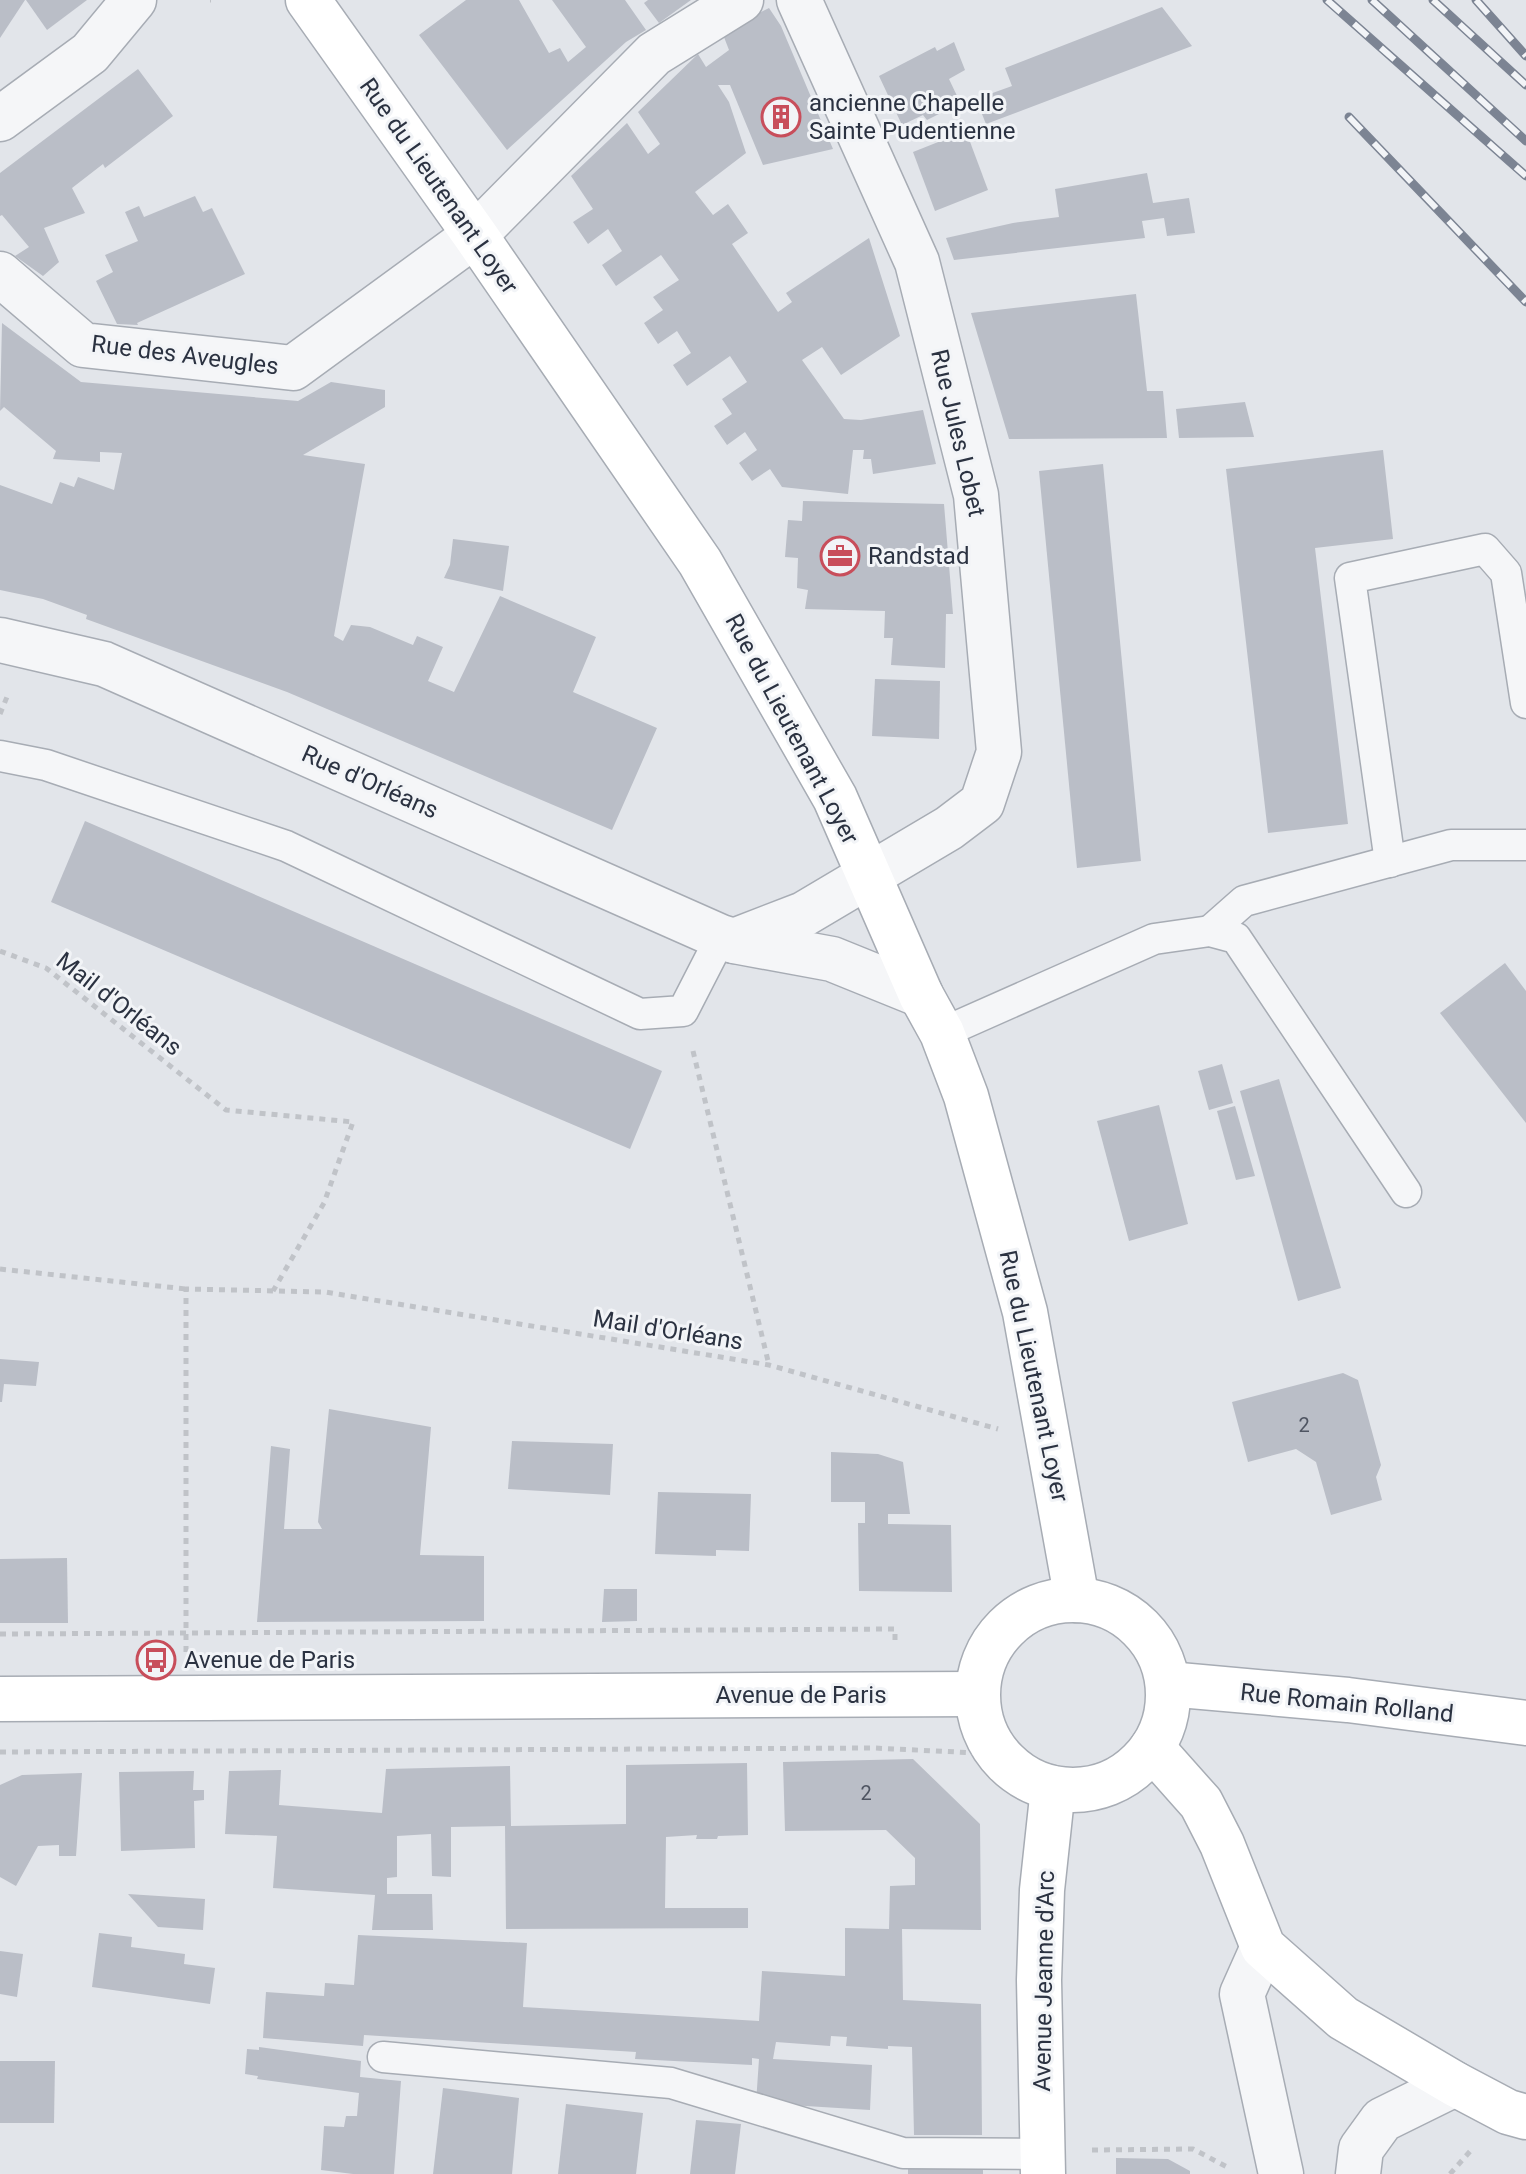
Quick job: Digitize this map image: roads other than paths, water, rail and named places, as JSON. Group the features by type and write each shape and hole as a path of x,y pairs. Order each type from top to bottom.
{"main road":[{"name":"Rue du Lieutenant Loyer","path":"308,0 475,235 700,562 835,798 921,995 942,1033 966,1096 1025,1312 1077,1600"},
{"path":"1077,1600 1095,1602 1117,1610 1136,1623 1152,1641 1168,1684 1168,1707 1152,1748 1133,1769 1108,1783 1081,1790 1053,1788 1022,1776 998,1754 983,1726 977,1694 982,1665 996,1639 1017,1618 1043,1605 1077,1600"},
{"name":"Rue Romain Rolland","path":"1168,1684 1348,1700 1526,1723"},
{"name":"Avenue de Paris","path":"0,1699 977,1694"},
{"path":"1152,1748 1201,1803 1222,1844 1263,1947 1343,2018 1455,2084 1508,2112 1526,2117"},
{"name":"Avenue Jeanne d'Arc","path":"1043,2164 1040,1950 1042,1890 1053,1788"}],"street":[{"path":"0,119 90,53 134,0"},
{"name":"Rue des Aveugles","path":"0,274 83,345 293,368 475,235 654,54 741,0"},
{"name":"Rue Jules Lobet","path":"799,0 917,262 976,495 998,737 999,752 982,803 949,828 869,877"},
{"name":"Rue d'Orléans","path":"0,640 104,664 728,939 832,959 921,995"},
{"path":"728,939 804,914 869,877"},
{"path":"1263,1947 1242,1994 1281,2174"},
{"path":"1358,2174 1361,2149 1382,2120 1455,2084"}],"lane":[{"path":"1390,862 1350,578 1485,549 1506,573 1526,703"},
{"path":"0,756 46,765 286,846 640,1014 683,1011 728,939"},
{"path":"1210,931 1244,901 1451,845 1526,845"},
{"path":"942,1033 1154,939 1210,931 1236,938 1406,1192"},
{"path":"383,2057 671,2083 903,2153 1043,2164"}],"railway":[{"path":"1327,0 1526,176"},
{"path":"1372,0 1526,141"},
{"path":"1433,0 1526,85"},
{"path":"1476,0 1526,56"},
{"path":"1349,117 1526,302"}],"place":[{"name":"ancienne Chapelle Sainte Pudentienne","path":"781,117"},
{"name":"Randstad","path":"840,556"},
{"name":"Avenue de Paris","path":"156,1660"}]}
